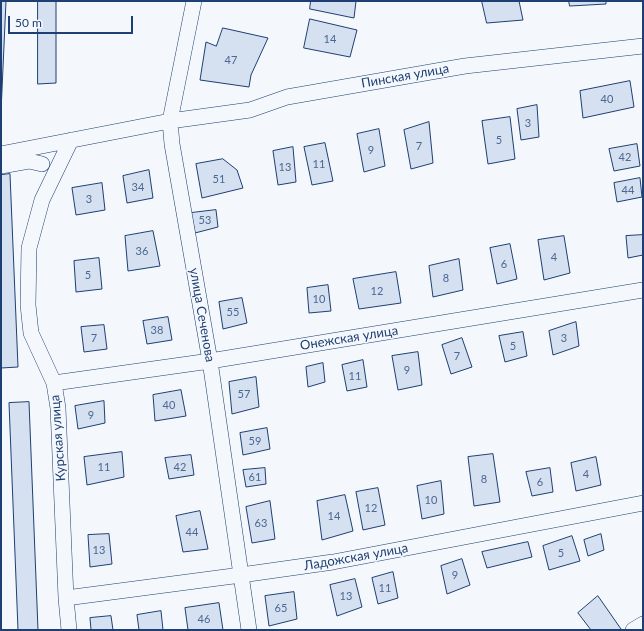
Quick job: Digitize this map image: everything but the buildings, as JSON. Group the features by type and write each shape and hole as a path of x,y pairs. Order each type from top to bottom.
{"street":[{"name":"улица Сеченова","path":"194,1 170,121 172,144 210,360 249,630"},
{"name":"Пинская улица","path":"1,154 170,121 250,110 287,97 466,66 643,46"},
{"name":"Курская улица","path":"69,630 66,598 58,408 54,383 31,333 28,305 29,248 42,200 71,140"},
{"path":"1,166 29,162 42,164"},
{"name":"Онежская улица","path":"54,383 210,360 643,290"},
{"name":"Ладожская улица","path":"66,598 333,562 643,503"},
{"path":"633,630 643,624"}]}
